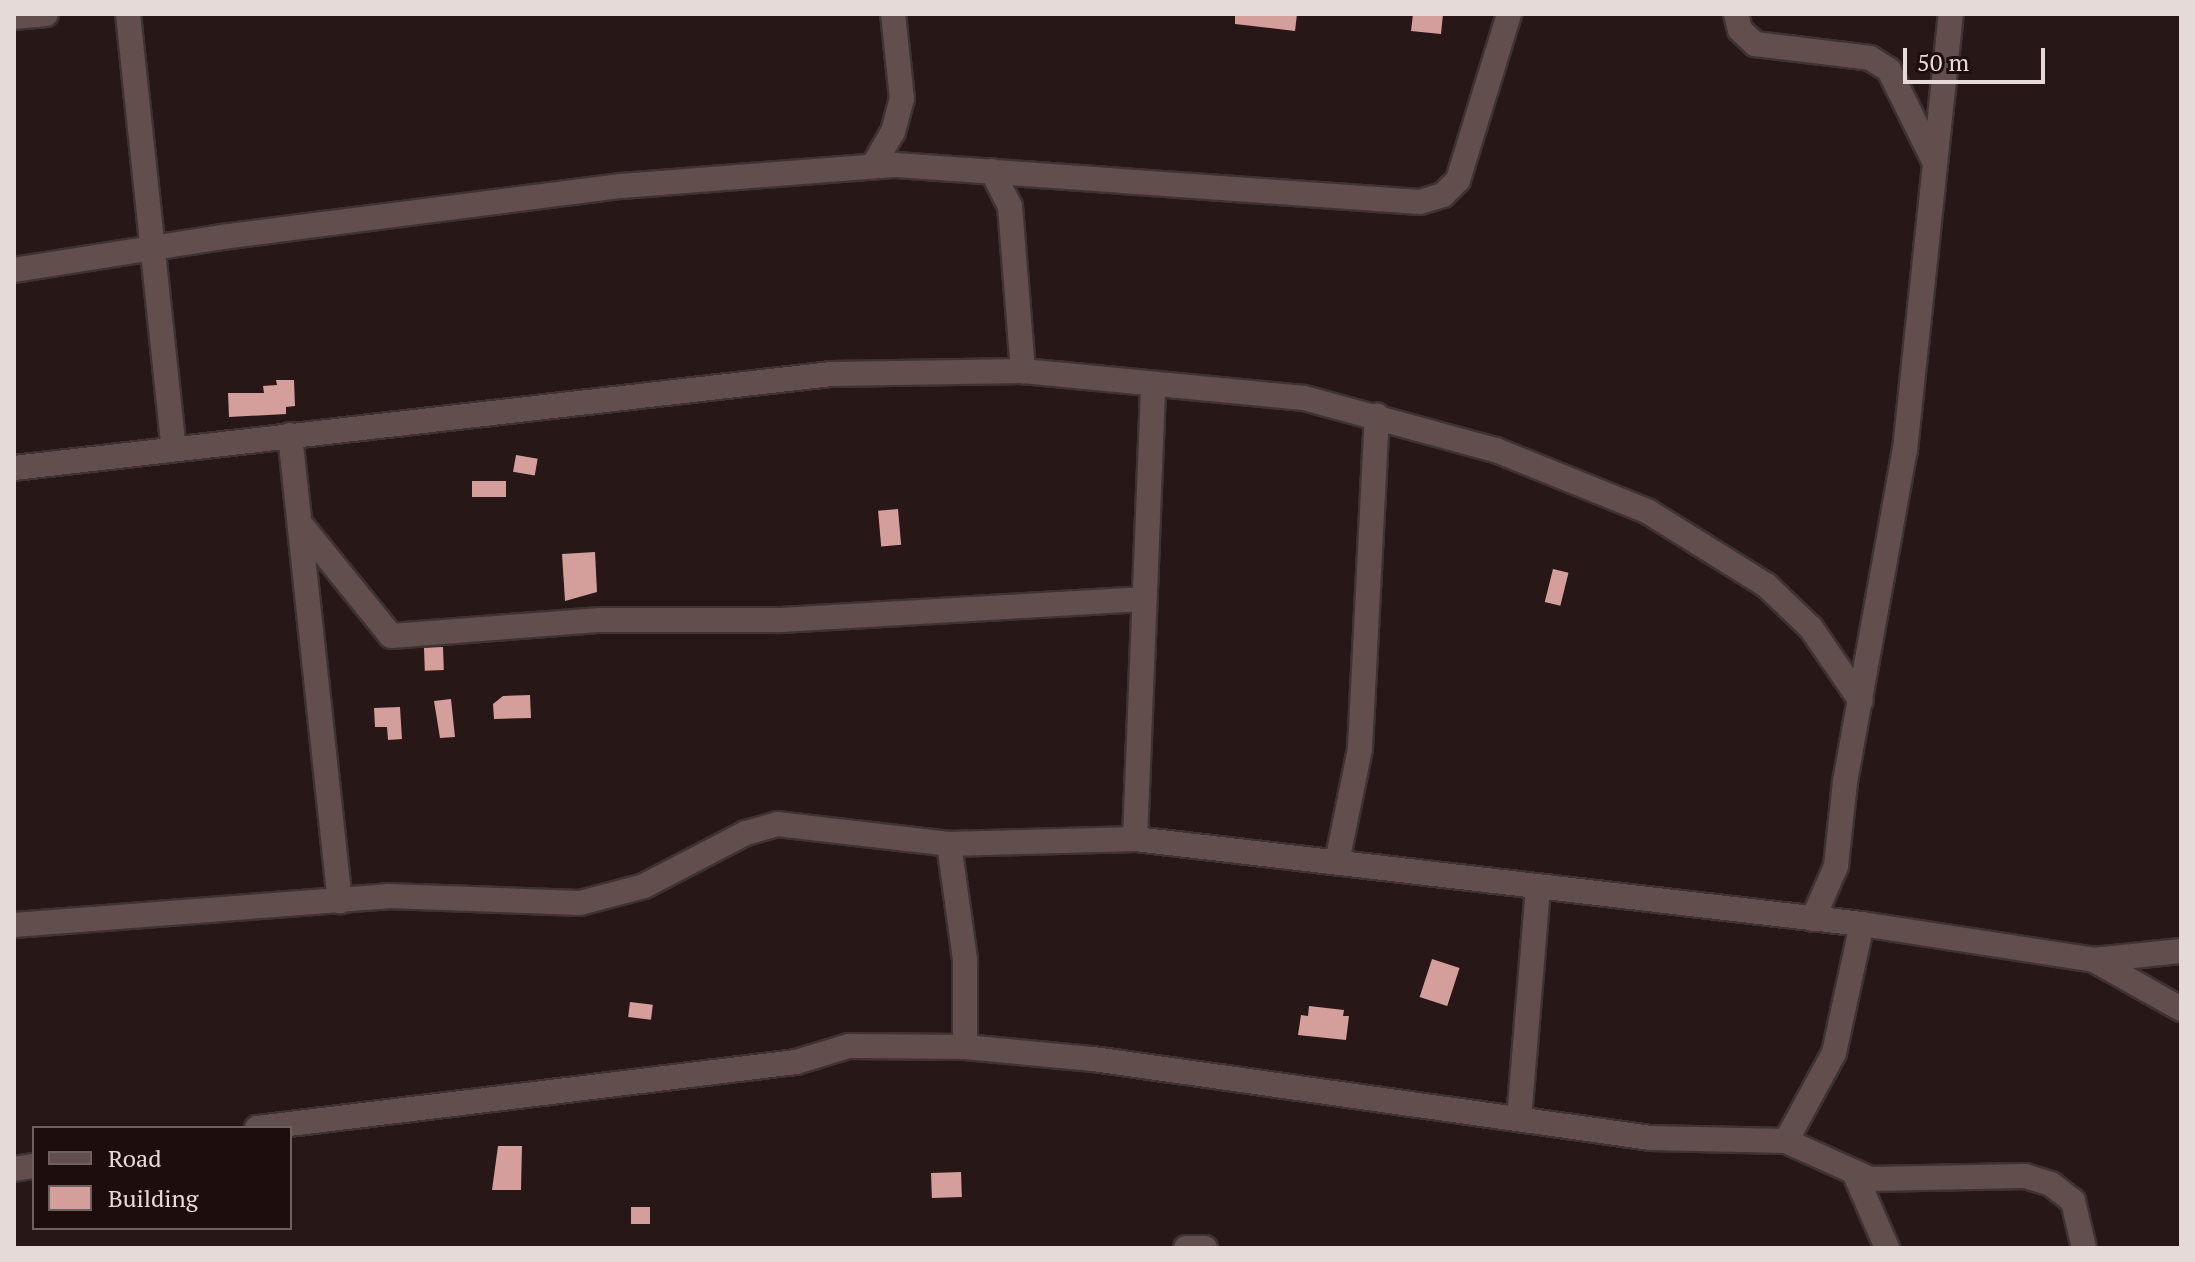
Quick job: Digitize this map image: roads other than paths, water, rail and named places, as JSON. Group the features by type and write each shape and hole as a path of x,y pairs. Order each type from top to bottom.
{"street":[{"path":"14,17 46,14"},
{"path":"128,14 174,449"},
{"path":"873,166 893,132 902,99 893,14"},
{"path":"14,270 154,247 621,186 873,166 992,171 1386,203 1438,198 1450,190 1462,168 1509,14"},
{"path":"1736,14 1740,30 1755,44 1870,58 1889,70 1935,162"},
{"path":"1813,919 1836,866 1905,450 1951,14"},
{"path":"992,171 1010,206 1023,371"},
{"path":"14,468 770,378 1023,371 1304,398 1377,415 1572,478 1647,511 1718,550 1766,585 1811,628 1861,701"},
{"path":"1135,839 1153,384"},
{"path":"1337,862 1360,749 1377,415"},
{"path":"290,435 340,901"},
{"path":"302,526 381,629 402,637 600,620 780,620 1143,599"},
{"path":"14,925 426,894 580,903 611,899 746,833 777,824 949,844 1135,839 1862,924 2094,960 2181,951"},
{"path":"949,844 965,960 965,1047"},
{"path":"1519,1119 1538,888"},
{"path":"1786,1141 1834,1053 1862,924"},
{"path":"2094,960 2181,1009"},
{"path":"273,1126 796,1062 849,1046 965,1047 1093,1059 1662,1139 1786,1141 1854,1172 1902,1181 2025,1176 2051,1184 2073,1201 2084,1248"},
{"path":"1854,1172 1887,1248"},
{"path":"1186,1248 1205,1248"}]}
